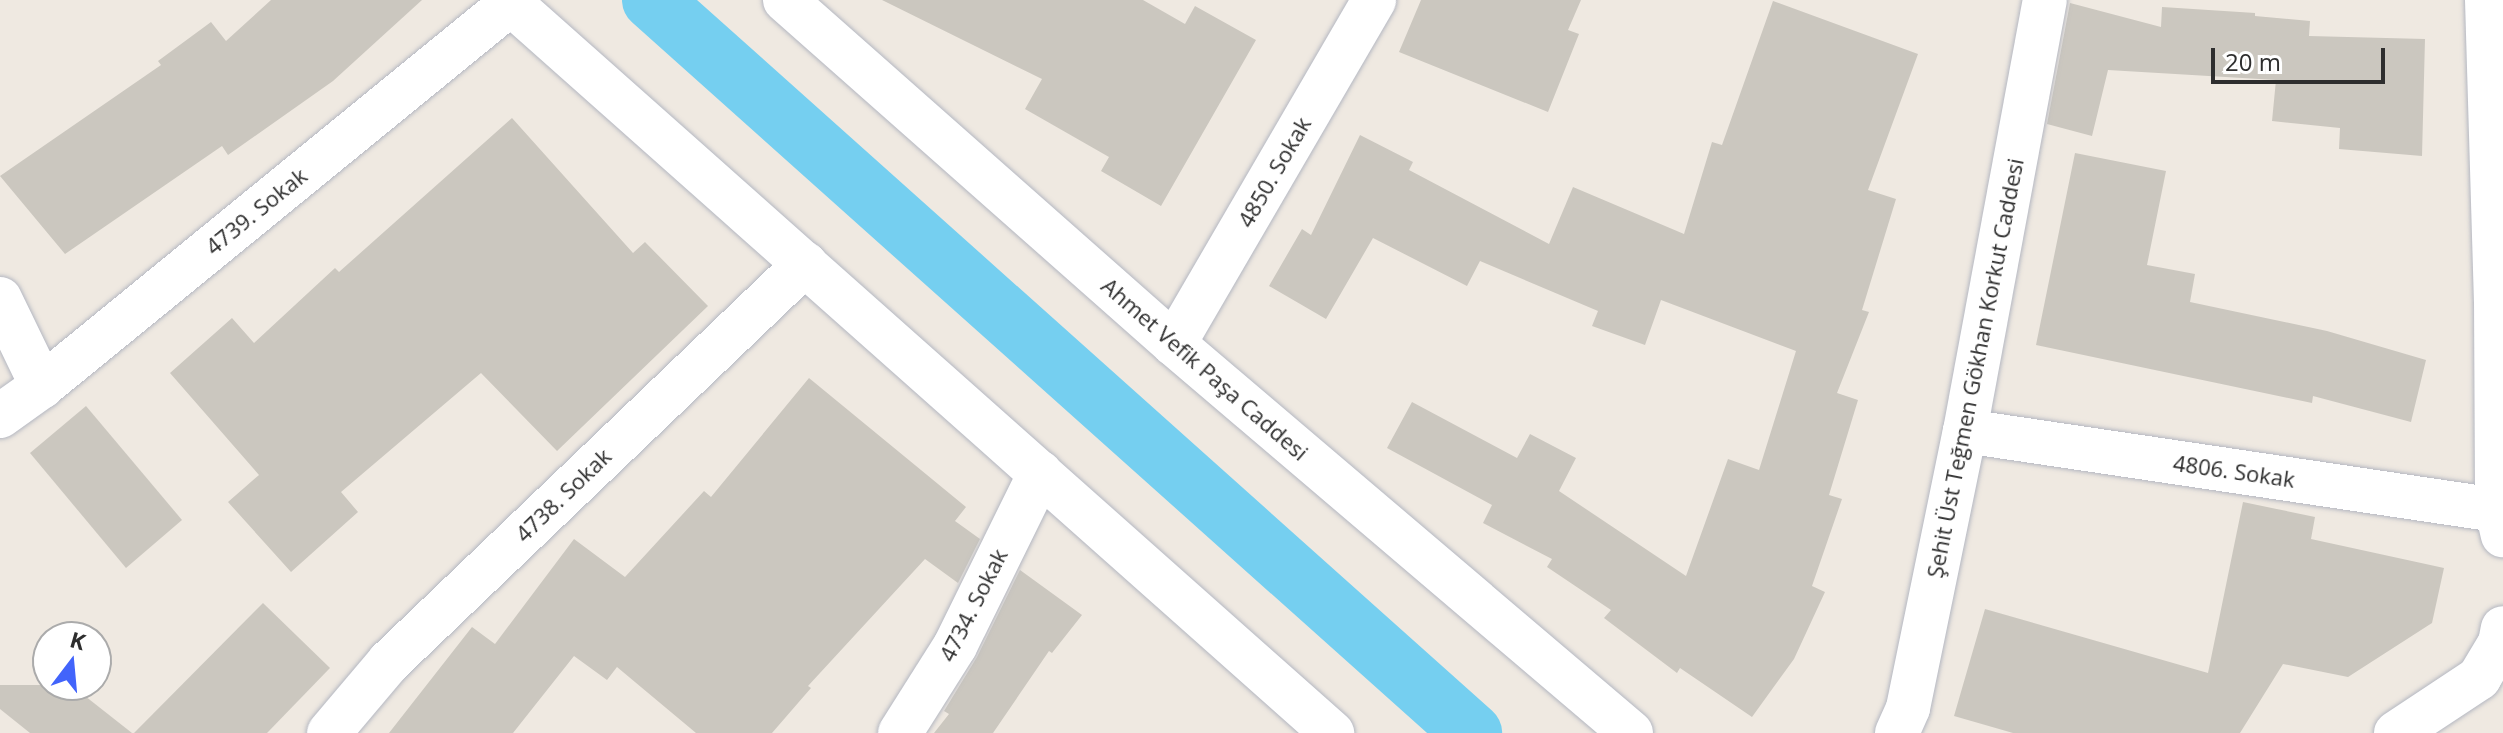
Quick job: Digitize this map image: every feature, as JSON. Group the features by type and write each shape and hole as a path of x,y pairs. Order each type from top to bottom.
{"street":[{"name":"4850. Sokak","path":"1174,344 1374,0"},
{"name":"Şehit Üst Teğmen Gökhan Korkut Caddesi","path":"1897,733 1908,708 1965,431 2045,0"},
{"path":"2487,0 2501,519"},
{"path":"509,2 1332,733"},
{"name":"4739. Sokak","path":"0,416 42,386 509,2"},
{"name":"Ahmet Vefik Paşa Caddesi","path":"804,7 1174,344 1631,733"},
{"name":"4738. Sokak","path":"329,733 389,662 805,264"},
{"path":"0,299 42,386"},
{"name":"4806. Sokak","path":"1965,431 2501,519"},
{"name":"4734. Sokak","path":"900,733 955,646 1040,473"},
{"path":"2396,733 2479,678 2500,643 2503,628"}],"building":[{"path":"271,0 422,0 333,81 228,155 222,146 65,254 0,176 161,65 158,61 211,22 226,41"},
{"path":"882,0 1143,0 1185,24 1195,6 1256,40 1161,206 1101,171 1109,157 1025,109 1042,79"},
{"path":"1421,0 1581,0 1568,30 1579,34 1548,112 1399,52"},
{"path":"1773,1 1918,54 1868,190 1896,199 1862,310 1869,312 1837,393 1858,400 1829,495 1842,499 1812,586 1825,592 1794,659 1752,717 1680,668 1677,673 1604,618 1611,610 1547,567 1552,559 1483,523 1492,505 1387,448 1412,402 1517,458 1530,434 1576,458 1559,491 1686,576 1728,459 1759,470 1796,351 1661,300 1645,345 1592,326 1598,311 1480,261 1467,286 1373,238 1326,319 1269,286 1302,229 1311,235 1360,135 1413,162 1409,170 1549,244 1573,187 1684,234 1712,142 1722,145"},
{"path":"2070,3 2161,27 2162,7 2255,13 2255,16 2310,21 2309,36 2425,39 2422,156 2339,149 2340,128 2272,121 2276,80 2108,70 2092,136 2047,124"},
{"path":"512,118 633,253 645,242 708,306 557,451 481,373 341,492 358,512 291,572 228,502 259,475 170,373 232,318 254,343 335,268 339,272"},
{"path":"2075,153 2166,171 2147,265 2195,274 2190,302 2327,331 2426,360 2411,422 2313,396 2312,403 2036,345"},
{"path":"809,378 966,507 955,521 980,539 958,583 925,559 808,686 811,688 772,733 696,733 617,667 607,680 574,656 513,733 389,733 472,627 495,644 574,539 625,577 704,491 711,497"},
{"path":"86,406 182,520 126,568 30,453"},
{"path":"2243,502 2315,517 2311,539 2444,568 2432,623 2348,677 2283,664 2240,733 2013,733 1954,716 1985,609 2208,673"},
{"path":"1020,570 1082,615 1052,653 1049,651 993,733 934,733 949,714 944,711 977,657"},
{"path":"263,603 330,668 267,733 134,733"},
{"path":"0,685 32,685 32,701 91,701 132,733 30,733 0,709"}],"waterway":[{"path":"652,0 1472,733"}]}
